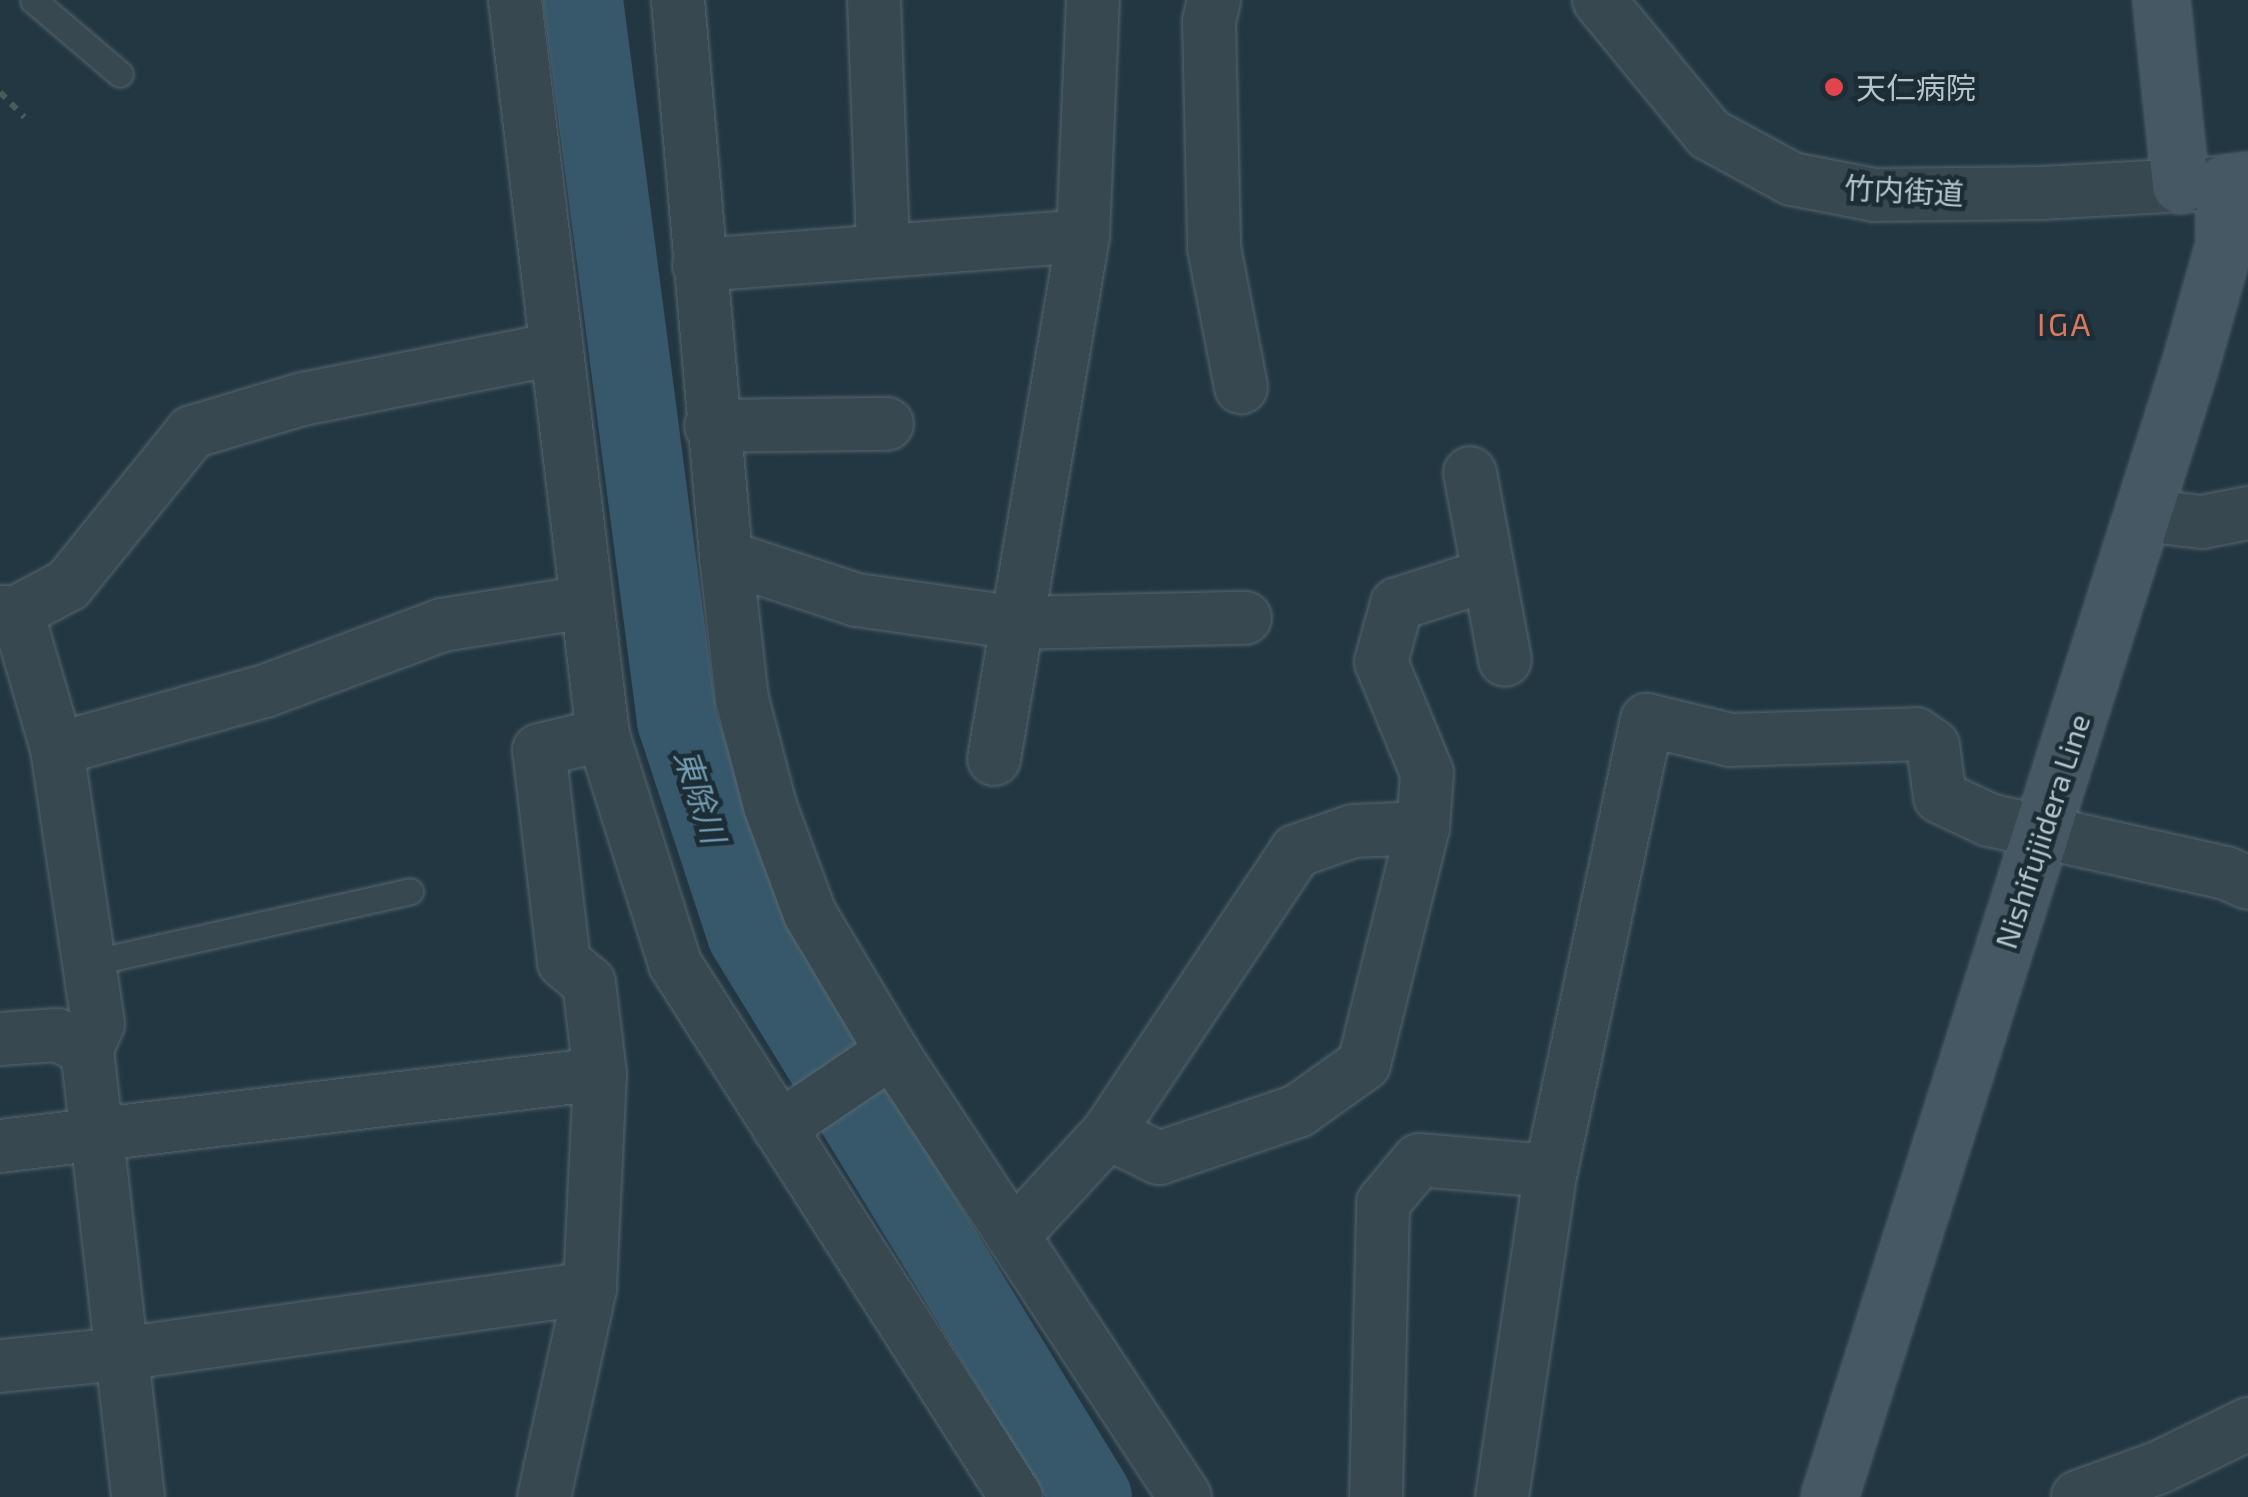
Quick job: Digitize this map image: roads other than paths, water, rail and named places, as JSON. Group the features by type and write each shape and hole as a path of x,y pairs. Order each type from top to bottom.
{"main road":[{"name":"Nishifujiidera Line","path":"1829,1497 2143,515 2224,245 2217,183 2161,0"}],"street":[{"path":"514,0 602,735 676,964 787,1122 1016,1497"},
{"path":"678,0 711,426 742,698 770,806 810,914 884,1059 1013,1236 1186,1497"},
{"path":"874,0 883,249"},
{"path":"994,760 1083,236 1093,0"},
{"path":"1217,0 1209,21 1214,248 1241,388"},
{"name":"竹内街道","path":"1599,0 1709,134 1792,179 1874,195 2217,183"},
{"path":"699,265 1083,236"},
{"path":"138,1497 86,1048 98,1024 57,749 8,612 68,585 192,432 303,399 556,348"},
{"path":"711,426 887,424"},
{"path":"1470,472 1505,660"},
{"path":"2143,515 2202,522 2248,513"},
{"path":"726,557 857,600 1018,623 1246,618"},
{"path":"1108,1133 1159,1158 1298,1111 1364,1064 1423,828 1427,773 1382,662 1386,642 1396,604 1488,574"},
{"path":"57,749 265,690 442,625 586,602"},
{"path":"1502,1497 1551,1171 1647,720 1730,740 1916,734 1933,746 1940,797 1989,820 2226,873 2248,884"},
{"path":"544,1497 590,1288 600,1074 588,983 564,962 540,750 602,735"},
{"path":"1013,1236 1108,1133 1296,851 1353,831 1423,828"},
{"path":"0,1039 58,1035 86,1048"},
{"path":"787,1122 884,1059"},
{"path":"0,1146 600,1074"},
{"path":"1376,1497 1383,1204 1419,1160 1551,1171"},
{"path":"0,1366 120,1354 590,1288"},
{"path":"2078,1497 2160,1467 2248,1424"}],"lane":[{"path":"34,0 120,74"},
{"path":"89,964 410,891"}],"waterway":[{"name":"東除川","path":"583,0 677,721 747,934 1092,1497"}],"place":[{"name":"天仁病院","path":"1834,87"}],"district":[{"name":"IGA","path":"2065,323"}]}
